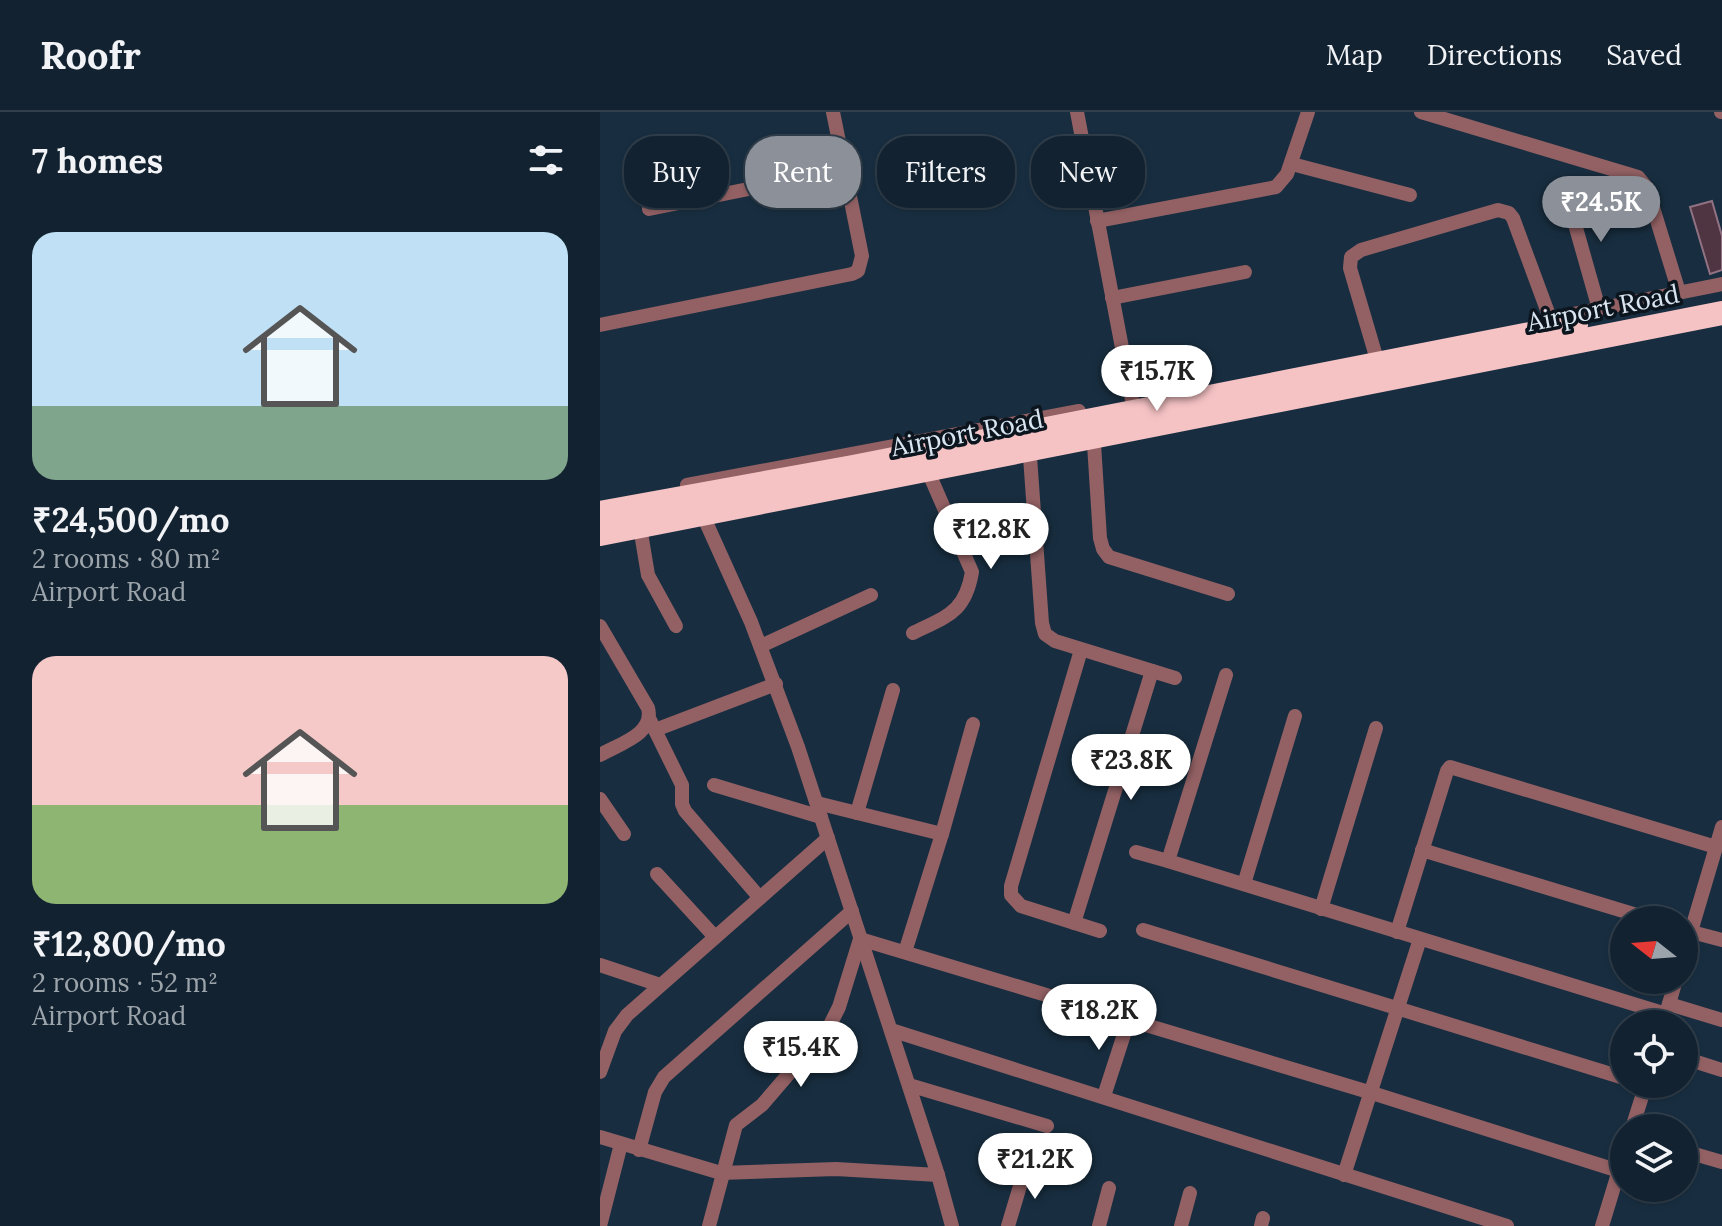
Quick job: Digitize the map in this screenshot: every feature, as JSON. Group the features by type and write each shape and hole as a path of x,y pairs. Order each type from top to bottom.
{"highway":[{"name":"Airport Road","path":"600,513 853,467 1133,406 1722,296"},
{"name":"Airport Road","path":"600,534 1722,313"}],"street":[{"path":"833,112 837,136"},
{"path":"1077,112 1133,406"},
{"path":"1097,221 1276,187 1283,182 1292,164 1308,112"},
{"path":"1421,112 1638,177 1647,188 1679,292"},
{"path":"1292,164 1410,195"},
{"path":"1565,189 1599,309"},
{"path":"649,209 745,190"},
{"path":"601,320 858,271 862,256 851,208"},
{"path":"1375,353 1350,268 1351,257 1361,250 1498,210 1509,213 1513,218 1550,318"},
{"path":"1112,298 1245,272"},
{"path":"600,503 1133,406 1375,353 1722,284"},
{"path":"600,542 1722,323"},
{"path":"1094,444 1100,538 1109,557 1228,594"},
{"path":"1030,457 1043,629 1050,639 1175,678"},
{"path":"913,633 957,609 964,599 972,572 930,476"},
{"path":"705,520 776,684 909,1085 952,1226"},
{"path":"641,533 648,575 676,626"},
{"path":"761,646 871,595"},
{"path":"600,626 648,708 652,725 682,785 685,811 760,898"},
{"path":"1081,650 1011,886 1011,895 1021,906 1100,931"},
{"path":"1074,923 1152,671"},
{"path":"1168,861 1226,675"},
{"path":"600,755 652,725 776,684"},
{"path":"857,813 893,690"},
{"path":"1244,884 1295,716"},
{"path":"905,952 973,724"},
{"path":"1321,909 1376,728"},
{"path":"1397,932 1447,771 1453,766 1717,854"},
{"path":"714,785 819,810 857,813 942,834"},
{"path":"600,799 624,834"},
{"path":"1697,906 1717,854 1722,827"},
{"path":"600,1072 620,1023 828,838"},
{"path":"1422,850 1610,907"},
{"path":"1136,852 1653,1010"},
{"path":"657,874 715,937"},
{"path":"639,1150 655,1092 664,1077 852,911"},
{"path":"1143,930 1610,1074"},
{"path":"1698,934 1722,940"},
{"path":"860,939 1610,1168"},
{"path":"709,1226 736,1125 762,1105 829,1027 839,1007 860,939"},
{"path":"1344,1175 1420,939"},
{"path":"600,965 660,985"},
{"path":"1698,1017 1722,1020"},
{"path":"1104,1096 1129,1019"},
{"path":"891,1030 1507,1226"},
{"path":"1698,1062 1722,1070"},
{"path":"909,1085 1047,1126"},
{"path":"600,1137 721,1173 836,1169 938,1175"},
{"path":"600,1226 621,1144"},
{"path":"1698,1155 1722,1162"},
{"path":"1008,1226 1026,1166"},
{"path":"1099,1226 1109,1188"},
{"path":"1181,1226 1190,1193"},
{"path":"1602,1226 1610,1200"}],"building":[{"path":"1712,201 1722,236 1722,270 1710,274 1690,207"}]}
